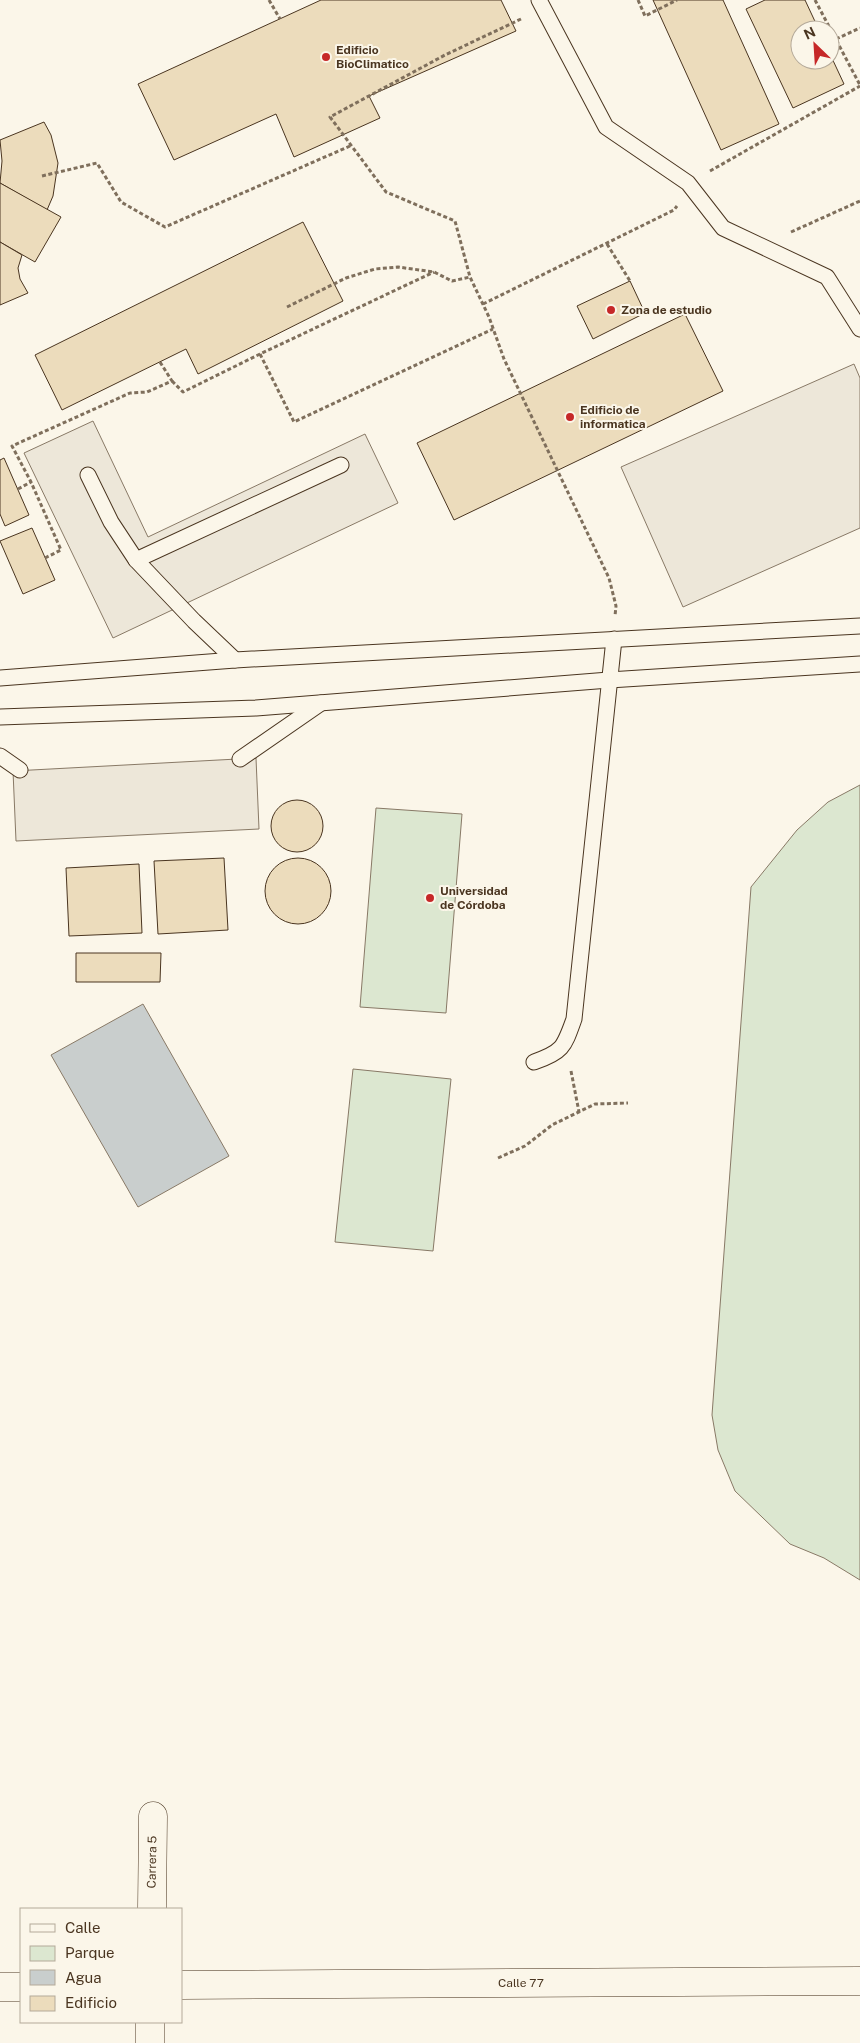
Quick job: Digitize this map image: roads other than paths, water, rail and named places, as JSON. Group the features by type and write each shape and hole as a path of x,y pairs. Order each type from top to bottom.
{"street":[{"name":"Carrera 5","path":"152,1908 153,1816"},
{"name":"Calle 77","path":"182,1986 860,1981"},
{"path":"0,1987 20,1987"},
{"path":"150,2023 150,2043"}],"lane":[{"path":"542,4 606,127 688,183 723,228 827,278 860,329"},
{"path":"136,560 341,465"},
{"path":"88,476 111,522 136,560 194,621 235,660"},
{"path":"0,678 235,660 860,626"},
{"path":"534,1062 554,1055 566,1043 574,1019 614,639"},
{"path":"0,717 256,708 609,680 860,664"},
{"path":"240,759 322,702"},
{"path":"0,756 20,770"}],"water":[{"path":"143,1004 229,1156 138,1207 51,1055"}],"place":[{"name":"Edificio BioClimatico","path":"326,57"},
{"name":"Zona de estudio","path":"611,310"},
{"name":"Edificio de informatica","path":"570,417"},
{"name":"Universidad de Córdoba","path":"430,898"}]}
